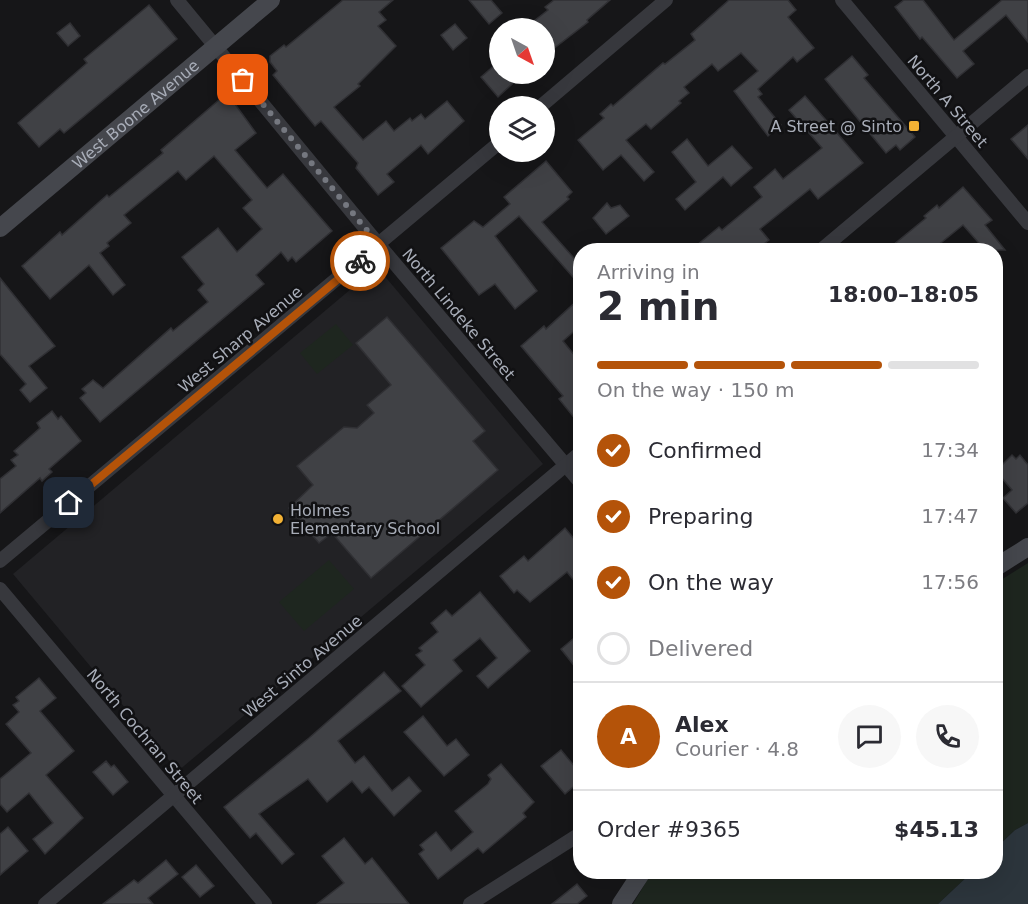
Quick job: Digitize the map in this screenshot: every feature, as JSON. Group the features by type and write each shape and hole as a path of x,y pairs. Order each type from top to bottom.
{"main road":[{"name":"West Boone Avenue","path":"0,228 271,0"},
{"path":"1003,563 1028,547"},
{"path":"621,904 637,879"}],"street":[{"name":"North Lindeke Street","path":"177,0 379,245 573,474"},
{"path":"553,96 666,0"},
{"name":"North A Street","path":"842,0 1028,223"},
{"path":"829,243 1028,76"},
{"name":"West Sharp Avenue","path":"0,561 489,151"},
{"name":"West Sinto Avenue","path":"45,904 573,459"},
{"name":"North Cochran Street","path":"0,589 265,904"},
{"path":"470,904 573,838"}],"shaded area":[{"name":"Holmes Elementary School","path":"377,267 543,464 178,771 13,574"},
{"path":"336,324 353,345 317,374 300,353"},
{"path":"329,560 354,589 304,631 279,602"},
{"path":"1028,563 1028,823 1015,830 1003,841 1003,579"},
{"path":"1028,823 1028,904 938,904 965,879 1003,879 1003,841 1015,830"},
{"path":"648,879 965,879 938,904 633,904"}],"building":[{"path":"343,0 393,0 379,12 386,20 378,26 396,46 358,84 360,86 334,107 363,140 386,121 394,131 410,118 412,121 421,114 425,119 447,101 464,121 428,154 421,145 387,174 394,182 378,195 356,168 358,163 321,121 315,126 273,75 277,71 270,62 270,56 284,45 286,47"},
{"path":"469,0 491,0 502,13 496,18 489,18 489,24"},
{"path":"554,0 610,0 587,20 588,22 555,48 555,18 538,18 548,10 545,7"},
{"path":"729,0 788,0 796,10 788,17 814,48 797,62 793,57 758,89 762,94 758,97 781,125 768,136 734,91 758,71 741,53 718,71 712,64 684,87 689,93 679,101 681,103 651,129 646,124 626,140 654,172 644,181 621,155 603,170 578,140 604,118 600,114 611,104 613,106 663,63 665,64 695,40 691,34"},
{"path":"904,0 923,0 954,40 1002,0 1028,0 1028,42 1006,15 963,51 974,64 957,78 922,37 920,39 895,7"},
{"path":"149,5 177,39 64,133 60,129 39,147 18,123 87,63 84,59"},
{"path":"70,23 80,36 68,46 57,33"},
{"path":"455,24 467,38 453,50 441,35"},
{"path":"852,56 868,75 864,78 915,137 900,150 896,145 886,153 825,79"},
{"path":"489,70 489,84 512,84 497,96 481,77"},
{"path":"227,93 256,133 235,150 267,188 283,174 332,231 296,262 292,257 288,261 281,252 256,275 264,284 100,422 80,398 86,393 82,389 93,380 103,388 171,328 173,331 208,302 198,290 204,284 182,257 218,228 237,252 262,229 243,208 252,200 214,156 186,180 178,171 124,215 131,223 107,243 109,246 100,253 125,285 113,295 89,265 50,299 22,266 60,232 62,235 107,195 109,197 163,153 161,150"},
{"path":"805,96 863,163 818,199 810,189 760,229 769,240 765,243 700,243 719,227 722,230 762,197 754,187 775,169 783,179 822,148 789,110"},
{"path":"1028,125 1028,159 1011,139"},
{"path":"687,139 708,166 732,146 752,168 731,186 723,177 685,210 676,199 696,182 672,152"},
{"path":"545,162 572,192 567,197 569,199 542,222 573,257 573,277 519,216 495,236 537,291 515,309 495,284 479,295 441,248 474,221 483,227 510,204 504,197"},
{"path":"963,187 992,220 985,225 999,243 979,243 963,225 941,243 896,243 926,218 924,216 937,205 939,208"},
{"path":"607,203 611,208 620,205 629,216 606,234 593,218"},
{"path":"0,278 55,346 29,366 47,388 30,402 20,390 26,384 0,354"},
{"path":"573,304 573,332 563,341 573,353 573,416 559,399 563,396 521,346 544,326 546,329"},
{"path":"387,317 485,431 473,441 498,470 371,578 332,533 319,543 289,508 313,485 297,466 344,427 357,428 374,413 367,405 391,385 356,343"},
{"path":"52,411 58,419 61,416 81,441 49,469 52,472 42,481 40,478 0,513 0,479 16,466 11,460 18,455 14,451 40,428 37,423"},
{"path":"1012,455 1016,459 1020,455 1028,465 1028,503 1016,513 1003,498 1012,490 1003,479 1003,464"},
{"path":"565,528 573,538 573,579 567,572 530,602 517,590 514,593 500,576 524,556 528,561"},
{"path":"480,592 530,651 488,688 477,676 497,658 480,638 453,660 462,671 421,707 402,686 425,665 416,655 422,651 419,648 438,632 431,623 446,610 452,616"},
{"path":"573,639 573,664 561,649"},
{"path":"384,672 401,691 338,741 355,763 364,756 392,791 409,777 421,791 394,816 369,787 362,793 352,781 327,802 308,779 259,814 294,854 282,864 256,833 250,838 224,807 309,738"},
{"path":"39,678 56,698 40,711 74,751 46,775 83,818 45,854 33,839 53,823 29,793 7,812 0,804 0,779 31,753 6,724 19,712 13,705 19,701 16,697"},
{"path":"423,716 447,746 456,739 469,755 444,776 404,732"},
{"path":"561,750 573,765 573,787 565,794 541,766"},
{"path":"106,761 111,767 114,765 128,782 113,795 93,772"},
{"path":"501,764 534,802 523,813 526,817 483,853 478,848 438,879 419,854 424,850 420,845 436,832 451,851 473,832 455,811 488,784 491,779 488,775"},
{"path":"8,827 28,851 0,875 0,834"},
{"path":"344,838 365,864 372,858 409,904 317,904 344,883 322,856"},
{"path":"166,860 178,874 148,898 153,904 103,904 134,880 138,883"},
{"path":"196,865 214,886 200,897 182,877"},
{"path":"577,884 587,896 577,904 552,904"}],"way so far":[{"path":"243,80 379,245 360,261"}],"place":[{"name":"A Street @ Sinto","path":"914,126"},
{"name":"Holmes Elementary School","path":"278,519"}],"route":[{"path":"69,503 360,261"}]}
